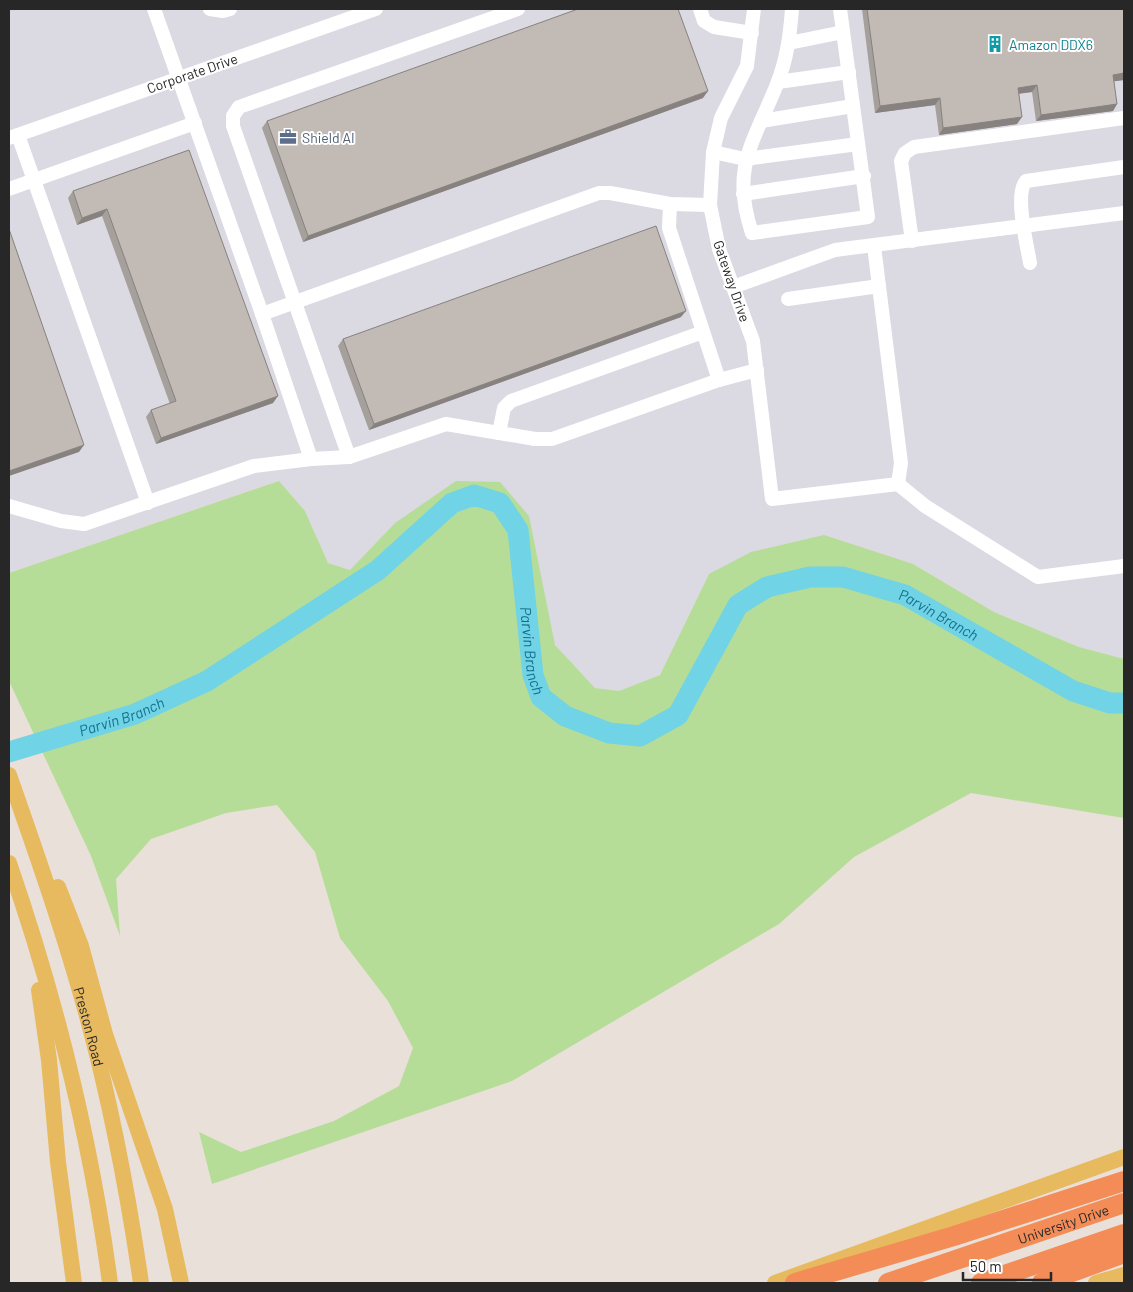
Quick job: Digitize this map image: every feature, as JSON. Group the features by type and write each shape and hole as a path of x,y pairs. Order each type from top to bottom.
{"highway":[{"path":"795,1283 954,1236 1124,1181"},
{"name":"University Drive","path":"888,1283 1124,1203"},
{"path":"981,1283 1124,1234"},
{"path":"1042,1283 1124,1253"}],"main road":[{"name":"Preston Road","path":"9,776 32,839 74,970 96,1052 120,1157 141,1283"},
{"path":"32,839 59,889 81,946 105,1034 165,1209 181,1283"},
{"path":"9,865 34,962 42,1010 61,1188 74,1283"},
{"path":"9,865 42,967 69,1069 94,1187 110,1283"},
{"path":"775,1283 1124,1157"},
{"path":"1096,1283 1124,1275"}],"street":[{"path":"154,9 262,314 311,459"},
{"path":"210,9 213,11 230,9"},
{"name":"Corporate Drive","path":"13,136 178,78 341,15 376,9"},
{"path":"349,457 233,126 233,116 239,106 518,9"},
{"path":"700,9 704,21 714,27 752,33"},
{"name":"Gateway Drive","path":"754,9 747,66 721,118 713,152 710,205 719,249 753,341 772,499 898,484"},
{"path":"792,9 789,43 778,82 745,159 743,194 746,216 752,233 868,217 864,176 840,9"},
{"path":"789,43 843,32"},
{"path":"778,82 849,72"},
{"path":"761,121 853,106"},
{"path":"912,241 900,161 905,152 914,148 1124,118"},
{"path":"9,189 194,123"},
{"path":"13,136 35,180 148,503"},
{"path":"713,152 745,159 858,144"},
{"path":"1030,263 1021,205 1022,187 1026,181 1124,167"},
{"path":"743,194 864,176"},
{"path":"262,314 599,193 610,193 670,204 710,205"},
{"path":"670,204 669,228 719,380"},
{"path":"733,287 835,250 1124,213"},
{"path":"874,246 901,463 898,484 925,506 1038,578 1124,566"},
{"path":"788,299 879,286"},
{"path":"499,433 504,408 511,401 703,332"},
{"path":"9,506 61,521 84,524 254,466 311,459 349,457 446,424 535,439 552,439 719,380 757,370"}],"shaded area":[{"path":"9,9 1124,9 1124,659 1079,647 994,612 913,564 709,574 660,675 619,691 595,688 555,645 544,598 395,523 350,570 328,563 305,511 279,481 9,573"}],"green space":[{"path":"279,481 305,511 328,563 350,570 395,523 456,481 500,482 529,516 555,645 595,688 619,691 660,675 709,574 751,552 824,535 913,564 994,612 1079,647 1124,659 1124,818 971,793 854,857 779,924 512,1081 212,1184 199,1132 241,1152 334,1121 399,1086 413,1048 388,1001 340,938 315,852 277,805 226,813 151,839 116,879 120,936 91,856 9,681 9,573"}],"building":[{"path":"578,9 678,9 708,91 308,236 267,121"},
{"name":"Amazon DDX6","path":"867,9 1124,9 1124,73 1113,75 1117,104 1041,115 1037,85 1018,88 1022,117 943,128 940,98 880,106"},
{"path":"189,150 278,396 161,438 151,410 176,401 107,209 82,218 73,191"},
{"path":"656,226 686,311 374,424 343,339"},
{"path":"9,229 84,445 9,471"}],"waterway":[{"name":"Parvin Branch","path":"9,752 135,714 207,681 378,570 452,503 474,495 500,503 518,530 533,675 541,697 565,716 609,733 640,736 678,715 738,605 767,587 810,577 843,577 905,595 1073,691 1110,703 1124,703"}],"place":[{"name":"Amazon DDX6","path":"995,44"},
{"name":"Shield AI","path":"288,137"}]}
